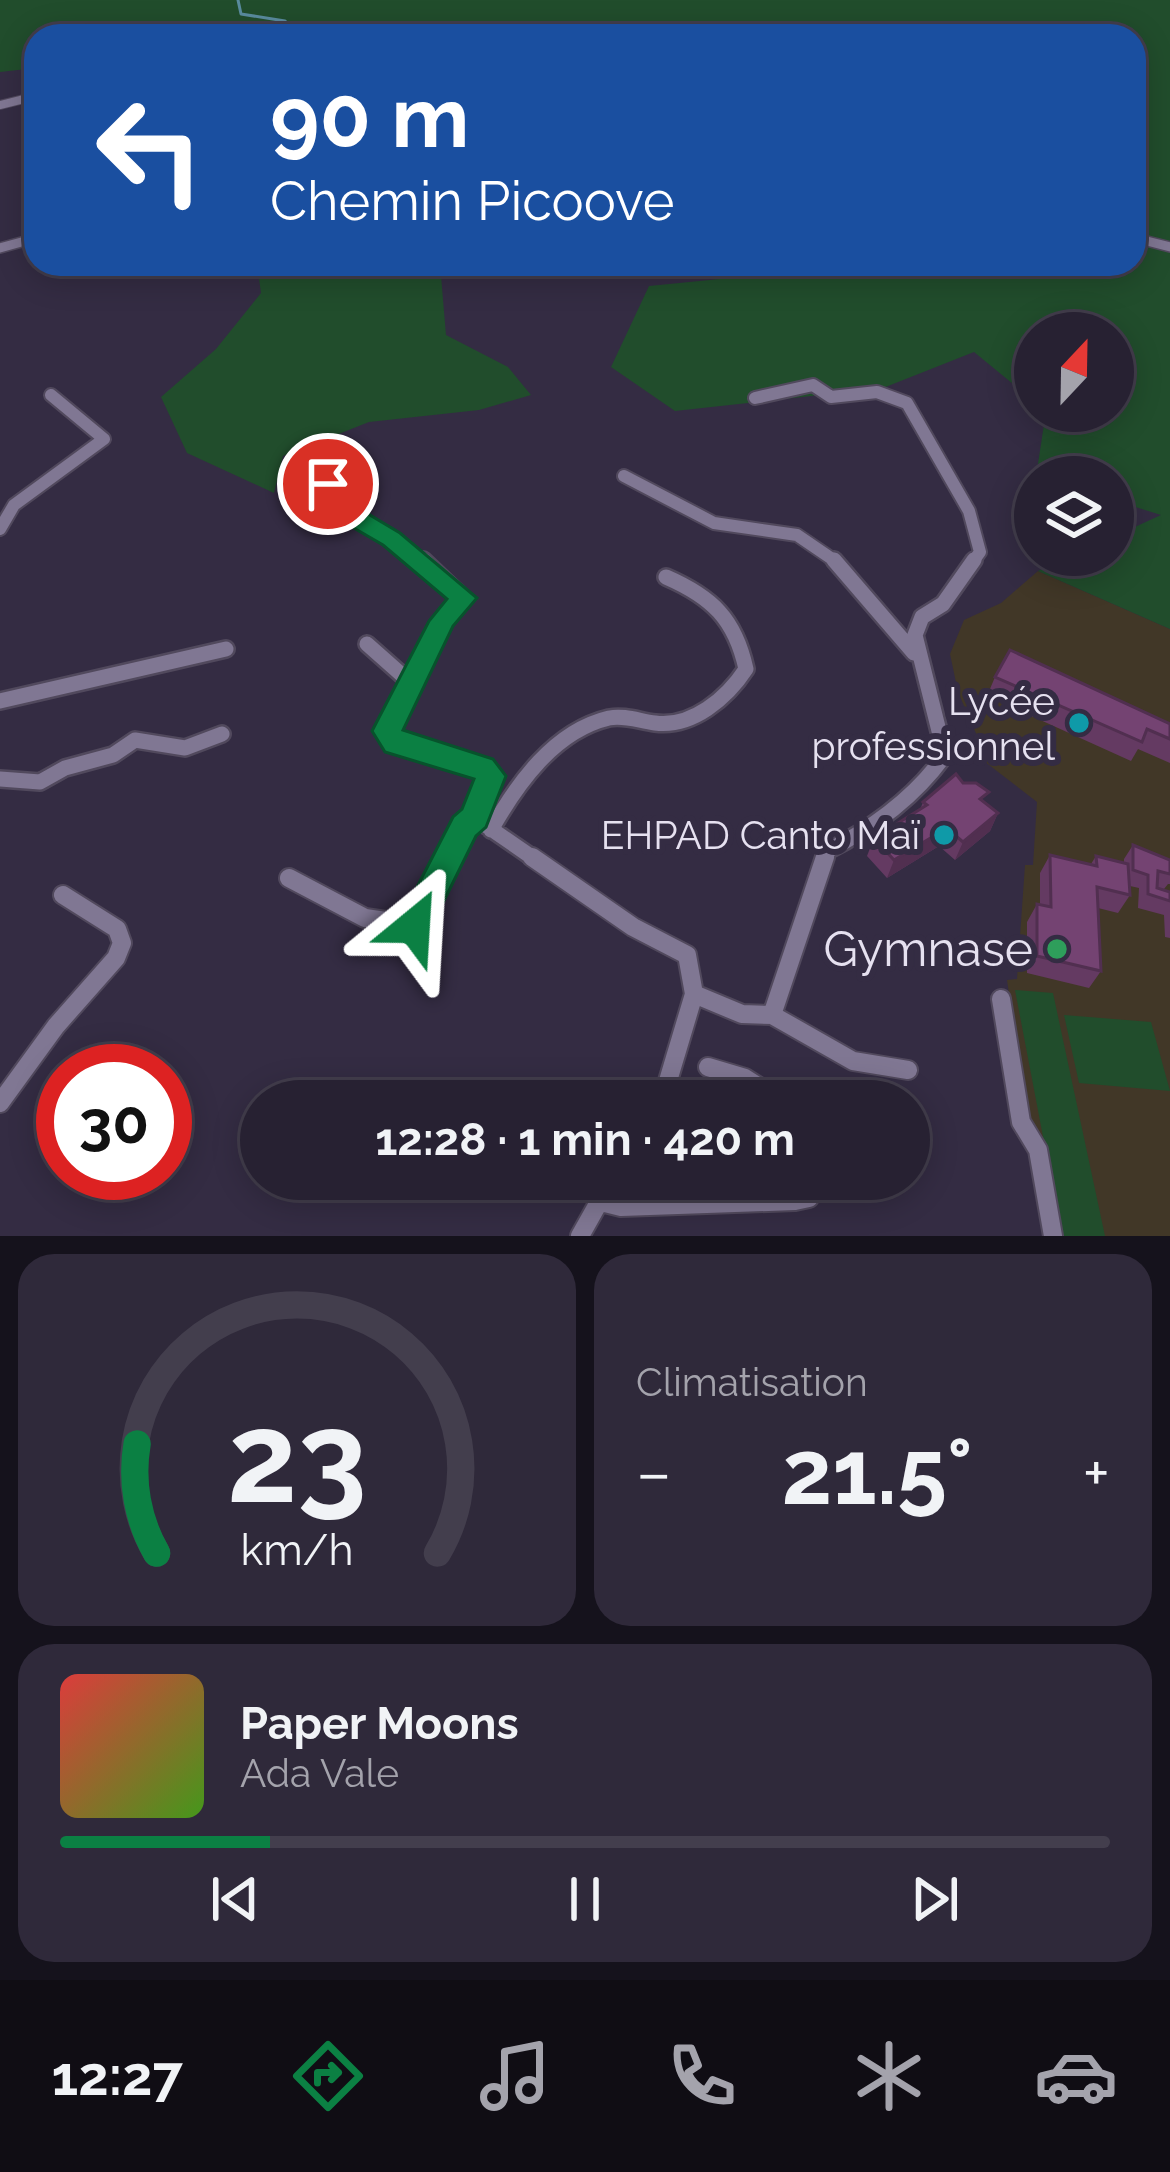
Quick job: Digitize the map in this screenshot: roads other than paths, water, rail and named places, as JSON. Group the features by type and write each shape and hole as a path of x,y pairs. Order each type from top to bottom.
{"street":[{"path":"755,398 813,385 831,397 878,392 908,403 920,435 958,487 979,537 980,552 943,604 922,617 915,635 945,755 931,775 869,830 827,851 772,1015"},
{"path":"0,529 14,505 104,439 51,395"},
{"path":"289,878 344,908 414,926 464,826 475,818 490,776 482,768 396,743 387,731 442,621 463,598 328,490 338,473 359,458"},
{"path":"624,476 655,487 665,500 718,525 801,536 880,606 921,662"},
{"path":"491,830 516,789 567,736 606,718 633,715 659,725 686,719 738,683 746,669 734,623 706,596 666,577"},
{"path":"367,644 411,683"},
{"path":"0,700 226,649"},
{"path":"0,779 40,782 65,768 112,755 135,740 185,748 222,734"},
{"path":"475,818 633,927 687,955 694,994 672,1080"},
{"path":"0,1103 56,1026 116,958 122,943 117,929 63,895"},
{"path":"694,994 744,1014 772,1015 846,1058 884,1071 908,1070"},
{"path":"1001,999 1021,1122 1039,1150 1053,1236"},
{"path":"708,1067 749,1080"},
{"path":"580,1236 597,1201 622,1207 800,1200"}],"waterway":[{"path":"238,0 241,14 287,24"}],"place":[{"name":"Lycée professionnel","path":"1079,723"},
{"name":"EHPAD Canto Maï","path":"944,835"},
{"name":"Gymnase","path":"1057,949"}]}
